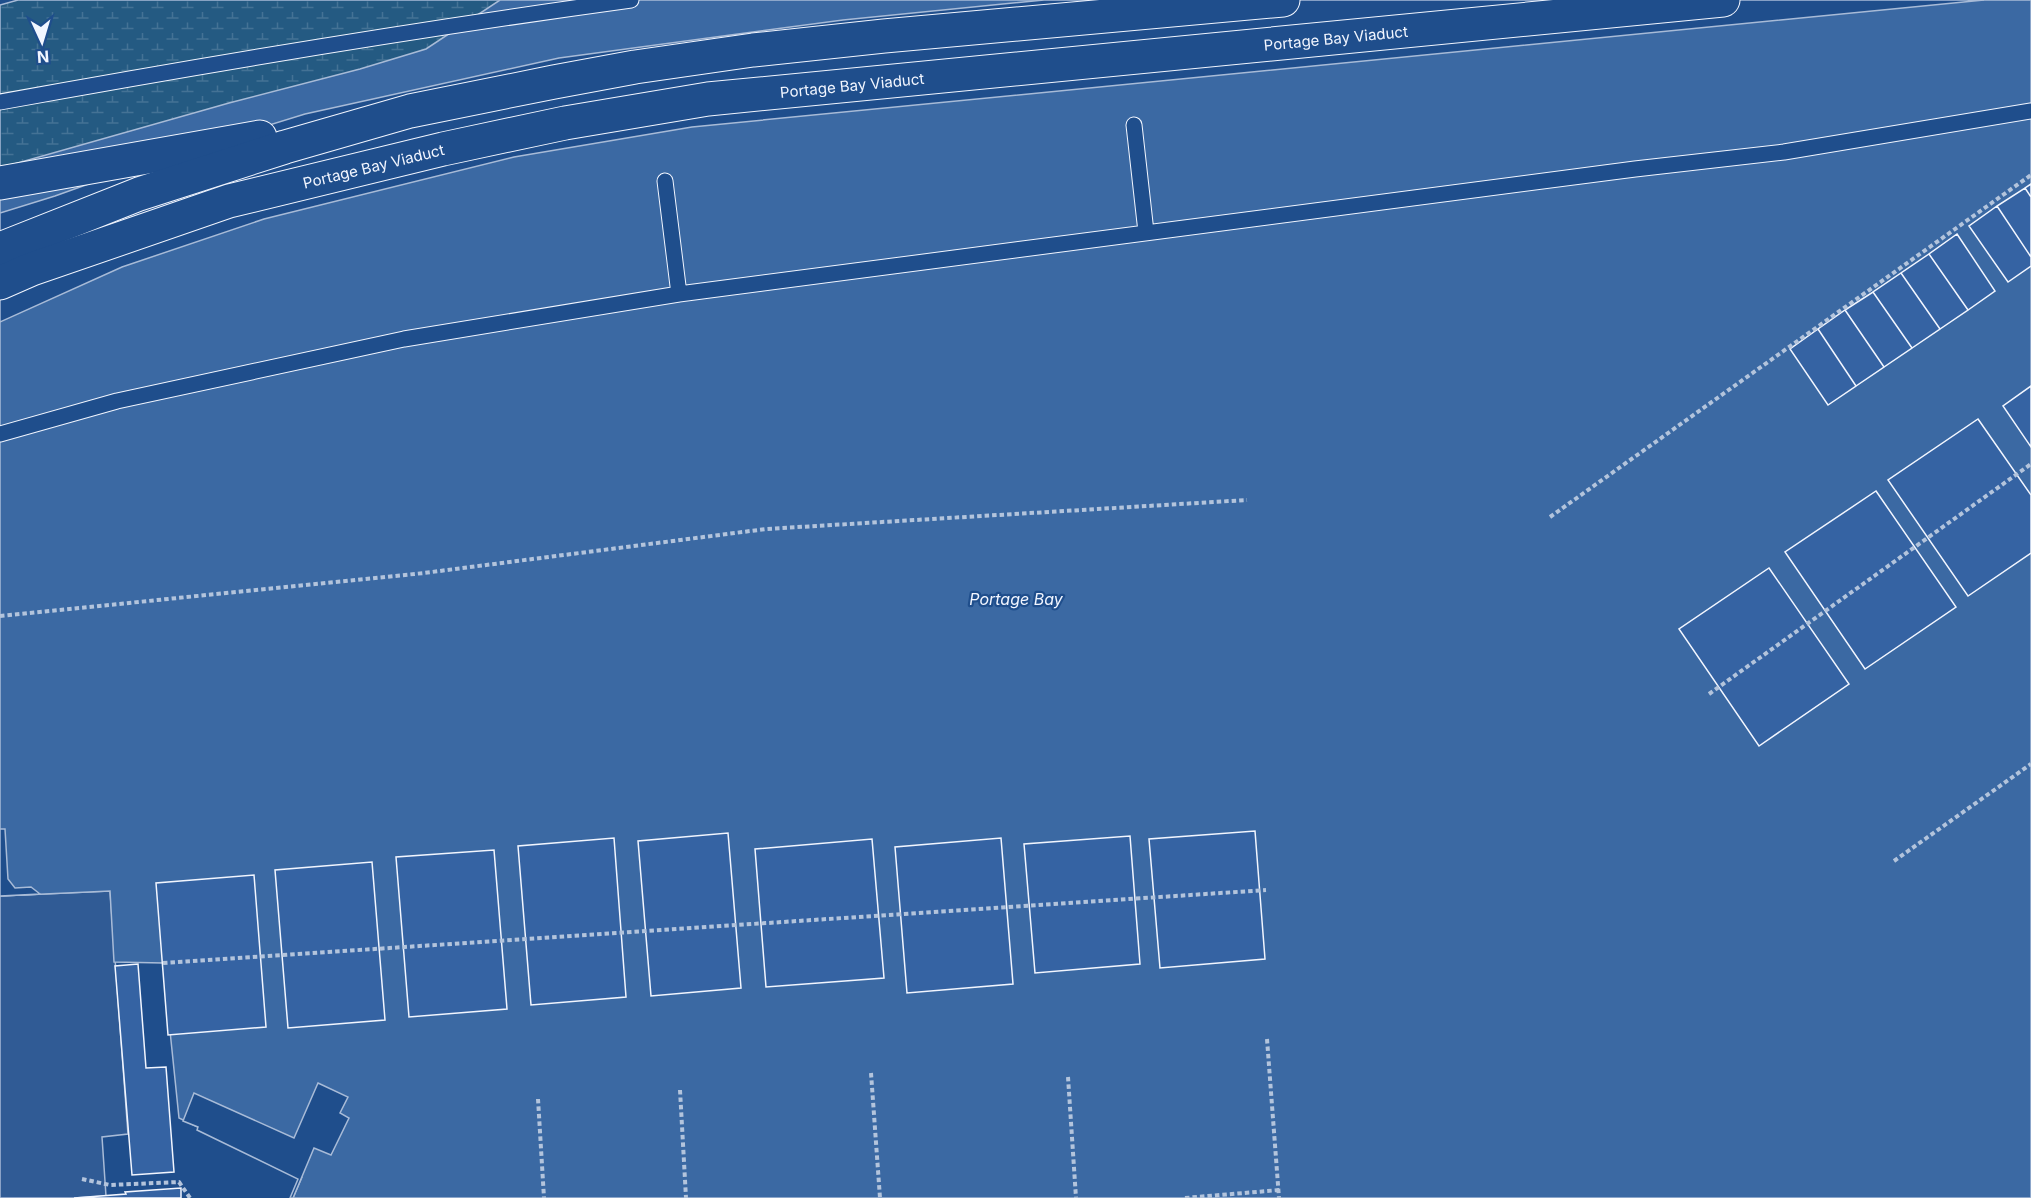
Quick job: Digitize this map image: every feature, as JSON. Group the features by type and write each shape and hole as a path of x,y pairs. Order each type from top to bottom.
{"highway":[{"path":"0,183 410,111 635,67 753,50 1283,0"},
{"name":"Portage Bay Viaduct","path":"0,283 32,269 229,201 443,149 565,123 708,99 1723,0"},
{"path":"0,249 139,194 285,147 410,111"},
{"path":"0,307 229,201"}],"lane":[{"path":"0,102 204,65 512,16 630,0"},
{"path":"0,435 117,401 404,339 679,294 1635,169 1784,152 2031,111"},
{"path":"1134,125 1146,232"},
{"path":"665,181 679,294"}],"path":[{"path":"1550,517 2031,175"},
{"path":"1709,694 2031,464"},
{"path":"0,616 424,573 765,529 1247,500"},
{"path":"1894,861 2031,764"},
{"path":"163,963 1266,891"},
{"path":"1267,1039 1279,1198"},
{"path":"871,1072 880,1198"},
{"path":"1068,1077 1076,1198"},
{"path":"680,1090 686,1198"},
{"path":"538,1098 544,1198"},
{"path":"82,1179 110,1185 179,1182 190,1198"},
{"path":"1185,1198 1279,1190"}],"green space":[{"path":"18,0 1002,0 0,209 0,5"}],"shaded area":[{"path":"110,891 128,1134 102,1137 106,1196 0,1198 0,896"}],"water":[{"name":"Portage Bay","path":"500,0 2031,0 2031,1198 293,1198 302,1177 179,1118 163,963 114,962 110,891 0,896 0,168 426,49"}],"pier":[{"path":"1044,0 1984,0 692,127 514,157 264,219 122,267 0,322 0,213 147,163 305,114 559,58 843,20"},
{"path":"0,829 5,829 8,879 15,888 31,887 40,894 0,896"},
{"path":"318,1083 348,1097 340,1113 349,1118 331,1155 314,1148 293,1198 290,1198 298,1179 183,1121 194,1093 294,1138"}],"building":[{"path":"2031,184 2031,197 2025,188"},
{"path":"2025,188 2031,197 2031,257 1997,206"},
{"path":"1997,206 2031,257 2031,266 2008,282 1969,226"},
{"path":"1957,234 1995,291 1968,310 1929,254"},
{"path":"1929,254 1968,310 1940,329 1901,273"},
{"path":"1901,273 1940,329 1912,348 1873,292"},
{"path":"1873,292 1912,348 1884,367 1845,310"},
{"path":"1845,310 1884,367 1856,386 1818,329"},
{"path":"1818,329 1856,386 1828,405 1790,349"},
{"path":"2031,386 2031,447 2003,406"},
{"path":"1978,419 2031,495 2031,553 1968,596 1888,480"},
{"path":"1876,491 1956,607 1865,669 1785,552"},
{"path":"1769,568 1849,684 1759,746 1679,629"},
{"path":"1255,831 1265,959 1160,968 1149,839"},
{"path":"728,833 741,988 651,996 638,841"},
{"path":"1130,836 1140,964 1035,973 1024,844"},
{"path":"614,838 626,997 531,1005 518,846"},
{"path":"1001,838 1013,984 907,993 895,847"},
{"path":"872,839 884,978 766,987 755,849"},
{"path":"494,850 507,1009 409,1017 396,857"},
{"path":"372,862 385,1020 288,1028 275,870"},
{"path":"254,875 266,1027 168,1035 156,883"},
{"path":"138,964 146,1068 166,1067 174,1172 132,1175 115,966"},
{"path":"181,1188 181,1198 74,1198 126,1194 125,1192"}]}
